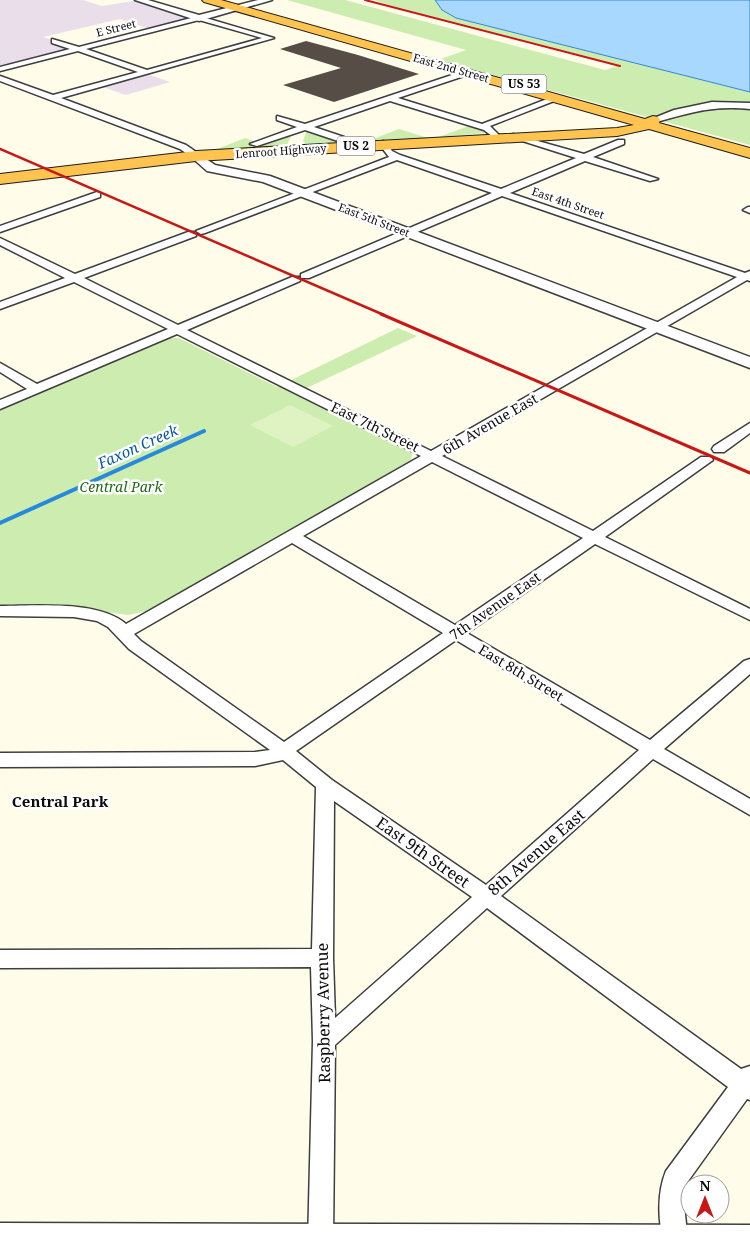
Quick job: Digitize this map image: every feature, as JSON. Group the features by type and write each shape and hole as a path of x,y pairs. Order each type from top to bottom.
{"highway":[{"name":"East 2nd Street","path":"208,0 240,7 469,71 750,153"},
{"name":"East 2nd Street","path":"220,0 240,7"},
{"name":"East 2nd Street","path":"647,122 750,147"},
{"name":"Lenroot Highway","path":"0,175 115,161 497,137 617,132 640,128 647,122"},
{"name":"Lenroot Highway","path":"0,179 196,156"}],"street":[{"path":"53,98 270,38 138,0"},
{"name":"E Street","path":"0,69 268,0"},
{"path":"54,41 146,72"},
{"path":"254,144 469,71"},
{"name":"East 5th Street","path":"0,78 183,147 211,168 266,179 750,363"},
{"path":"390,98 483,126 492,130 497,137"},
{"path":"483,126 550,101"},
{"path":"647,122 695,106 725,104 750,106"},
{"path":"280,118 341,139"},
{"path":"295,150 305,127"},
{"path":"516,136 653,179"},
{"path":"0,405 622,142"},
{"name":"East 4th Street","path":"383,144 389,153 397,157 749,276"},
{"path":"0,306 397,157"},
{"path":"0,229 97,195"},
{"name":"East 7th Street","path":"0,241 750,615"},
{"name":"6th Avenue East","path":"125,632 749,276"},
{"path":"0,367 36,389"},
{"path":"719,449 750,427"},
{"name":"7th Avenue East","path":"0,760 255,759 271,757 284,751 706,460"},
{"name":"East 8th Street","path":"292,536 750,808"},
{"name":"East 9th Street","path":"0,611 61,612 98,617 112,622 125,632 135,645 284,751 325,785 486,896 748,1083"},
{"name":"8th Avenue East","path":"324,1041 651,750 750,665"},
{"name":"Raspberry Avenue","path":"320,1241 324,1041 322,958 325,785"},
{"path":"0,959 322,958"},
{"path":"676,1242 671,1194 675,1179 748,1083"},
{"path":"0,1240 750,1242"}],"shaded area":[{"path":"0,0 83,0 102,6 139,0 199,18 153,30 120,19 43,37 77,49 0,69"},
{"path":"145,73 170,82 126,95 100,86"}],"green space":[{"path":"287,0 345,0 605,70 620,65 402,10 374,0 435,0 442,10 456,18 750,92 750,145 438,60 466,50"},
{"path":"471,125 483,129 485,133 439,137"},
{"path":"399,129 428,138 365,142"},
{"path":"307,130 339,140 345,138 357,142 306,145 303,141"},
{"path":"292,134 286,147 210,152 245,138 254,141 251,143 255,145"},
{"name":"Central Park","path":"398,328 417,336 294,394 409,452 412,454 411,460 152,610 128,615 98,611 0,605 0,407 166,338 179,338 277,387"},
{"path":"290,405 333,426 293,447 250,425"}],"water":[{"path":"435,0 750,0 750,92 456,18 442,10"}],"building":[{"path":"306,41 419,74 334,102 283,85 341,68 280,49"}],"waterway":[{"name":"Faxon Creek","path":"0,523 204,431"}],"railway":[{"path":"365,0 620,66"},
{"path":"0,149 384,315"},
{"path":"381,314 750,473"}],"district":[{"name":"Central Park","path":"60,802"}]}
